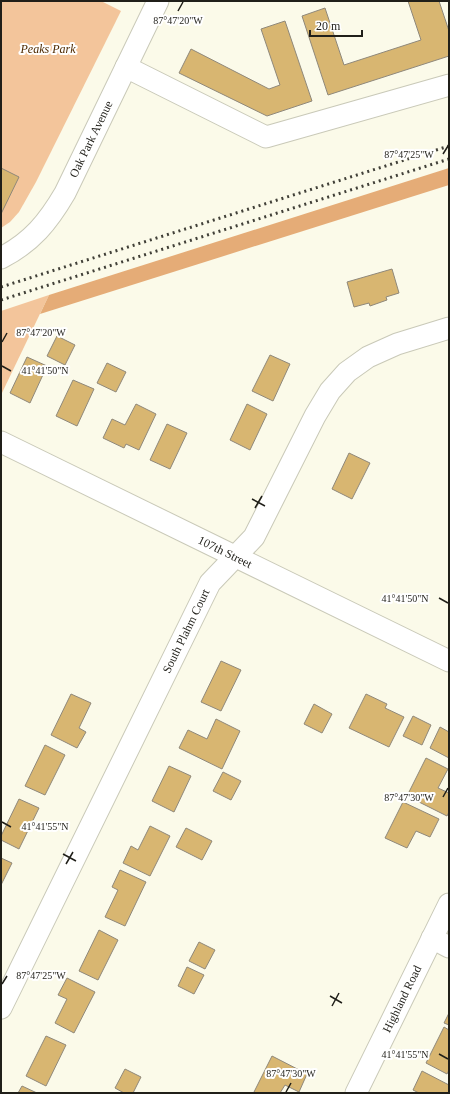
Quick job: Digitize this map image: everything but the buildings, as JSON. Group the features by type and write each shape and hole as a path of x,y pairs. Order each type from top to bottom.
{"street":[{"name":"Oak Park Avenue","path":"1,258 16,250 34,235 51,216 65,193 158,1"},
{"path":"126,67 266,137 449,85"},
{"name":"South Plahm Court","path":"1,1008 210,583 254,537 315,416 330,391 347,372 368,357 397,344 449,328"},
{"name":"107th Street","path":"1,442 449,661"},
{"name":"Highland Road","path":"356,1093 441,942 449,904"}],"green space":[{"name":"Peaks Park","path":"1,1 101,1 121,11 36,182 19,212 10,222 1,228"},
{"path":"49,295 1,395 1,311"}],"shaded area":[{"path":"449,168 449,185 40,314 49,295"}],"railway":[{"path":"1,287 449,146"},
{"path":"1,300 449,159"}]}
